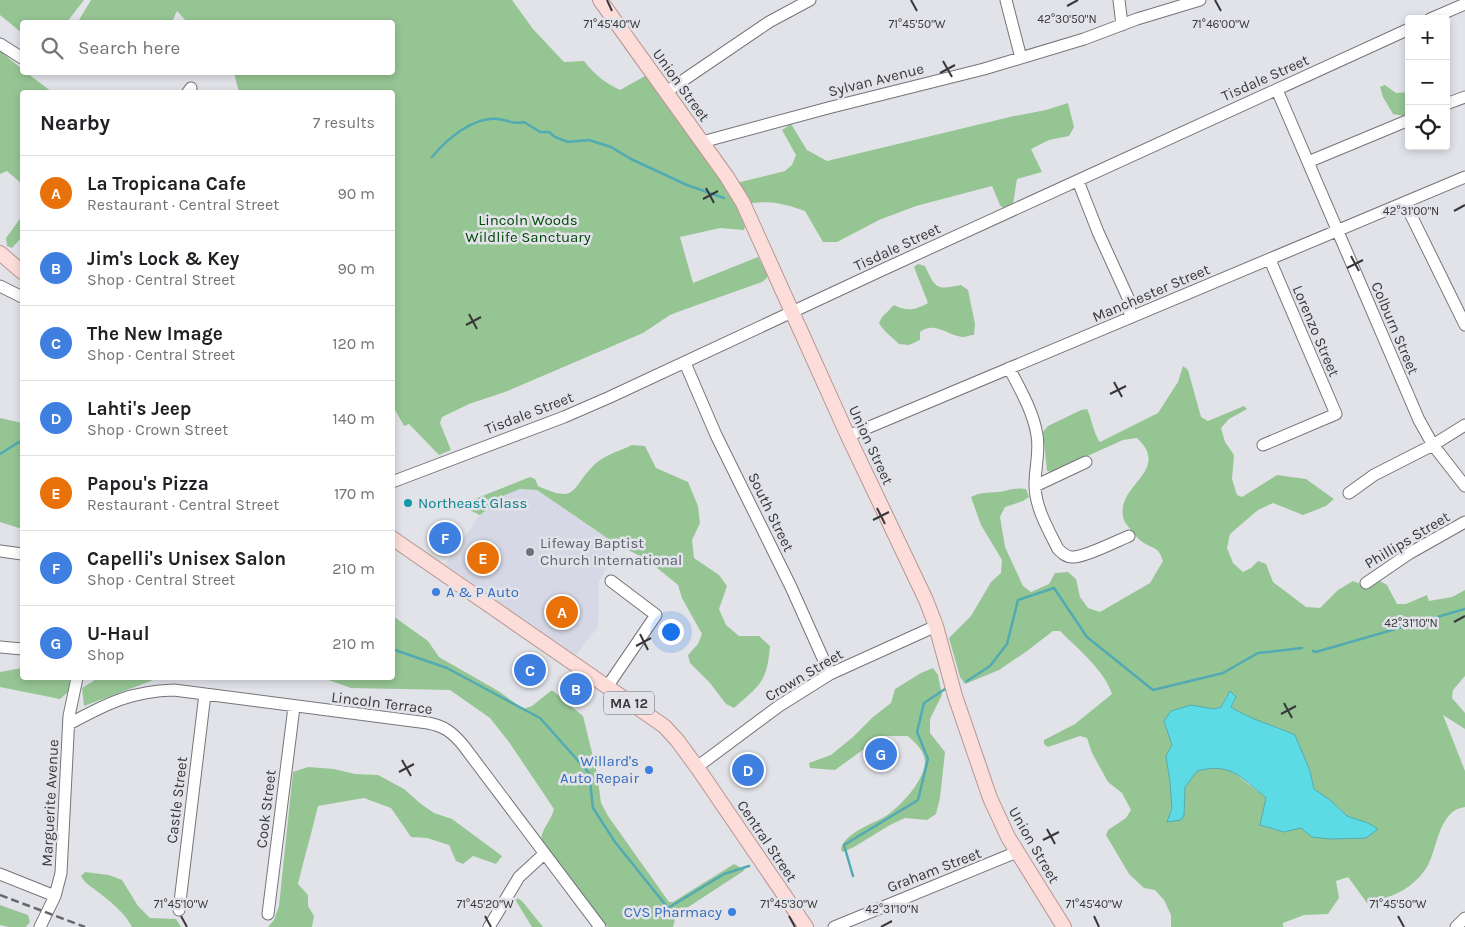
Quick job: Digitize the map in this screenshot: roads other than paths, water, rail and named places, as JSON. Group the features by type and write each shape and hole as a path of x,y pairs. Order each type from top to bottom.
{"main road":[{"name":"Union Street","path":"604,1 666,92 727,176 743,203 848,436 915,576 936,626 955,696 988,792 1008,837 1064,927"},
{"path":"0,254 20,270"},
{"name":"Central Street","path":"395,540 664,726 697,766 806,927"}],"street":[{"path":"666,92 770,22 810,0"},
{"path":"1006,0 1021,58"},
{"path":"1119,0 1122,25"},
{"name":"Sylvan Avenue","path":"702,142 984,69 1084,39 1200,0"},
{"path":"1439,15 1465,4"},
{"name":"Tisdale Street","path":"395,481 564,417 1405,31"},
{"path":"0,44 9,52 20,57"},
{"name":"Colburn Street","path":"1277,90 1408,396 1433,445 1465,486"},
{"path":"1450,103 1465,97"},
{"path":"1308,162 1405,122"},
{"name":"Manchester Street","path":"848,436 1465,177"},
{"path":"1078,181 1098,232 1129,300 1130,318"},
{"path":"1405,203 1464,326"},
{"name":"Lorenzo Street","path":"1263,445 1336,414 1270,260"},
{"path":"0,286 20,296"},
{"name":"South Street","path":"685,363 716,435 791,587 830,674"},
{"path":"1009,368 1024,399 1037,434 1039,451 1035,486 1036,500 1058,549 1063,554 1072,557 1128,536"},
{"path":"1349,493 1374,475 1433,445 1465,425"},
{"path":"1035,486 1086,462"},
{"name":"Phillips Street","path":"1366,583 1410,553 1465,522"},
{"path":"0,551 20,554"},
{"path":"607,687 656,615 611,581"},
{"name":"Crown Street","path":"697,766 779,706 830,674 936,626"},
{"path":"0,647 20,649"},
{"name":"Marguerite Avenue","path":"40,927 55,896 63,863 69,724 77,680"},
{"name":"Lincoln Terrace","path":"69,724 106,704 138,694 174,690 428,723 448,729 466,748 600,927"},
{"name":"Castle Street","path":"179,910 205,694"},
{"name":"Cook Street","path":"268,914 294,707"},
{"name":"Graham Street","path":"834,927 1017,852"},
{"path":"489,927 519,877 544,854"},
{"path":"0,874 55,896"},
{"path":"1456,927 1465,918"}],"water":[{"path":"1230,691 1236,697 1231,707 1254,719 1295,735 1310,771 1314,789 1330,800 1347,816 1368,823 1378,829 1366,838 1330,839 1312,837 1301,828 1284,832 1260,825 1266,798 1235,773 1219,768 1197,771 1185,787 1184,815 1181,820 1167,822 1172,808 1166,756 1172,745 1164,721 1171,711 1191,705 1214,709 1221,707"}],"waterway":[{"path":"432,157 461,130 479,121 498,119 514,123 524,122 540,132 549,132 555,137 568,142 589,140 611,147 631,159 687,185 724,198"},
{"path":"0,454 20,442"},
{"path":"967,681 990,666 1007,644 1018,600 1054,588 1087,637 1153,690 1223,673 1258,653 1302,648"},
{"path":"1313,651 1316,652 1465,609"},
{"path":"395,650 447,668 540,718 589,773 593,808 615,842 668,908 724,874 749,866"},
{"path":"853,876 844,845 918,800 928,759 917,732 924,703 945,689"}],"railway":[{"path":"0,895 85,927"}],"place":[{"name":"Northeast Glass","path":"408,503"},
{"name":"Capelli's Unisex Salon","path":"445,538"},
{"name":"Lifeway Baptist Church International","path":"530,552"},
{"name":"Papou's Pizza","path":"483,558"},
{"name":"A & P Auto","path":"436,592"},
{"name":"La Tropicana Cafe","path":"562,612"},
{"name":"The New Image","path":"530,670"},
{"name":"Jim's Lock & Key","path":"576,689"},
{"name":"U-Haul","path":"881,754"},
{"name":"Willard's Auto Repair","path":"649,770"},
{"name":"Lahti's Jeep","path":"748,770"},
{"name":"CVS Pharmacy","path":"732,912"}],"park label":[{"name":"Lincoln Woods Wildlife Sanctuary","path":"528,228"}]}
